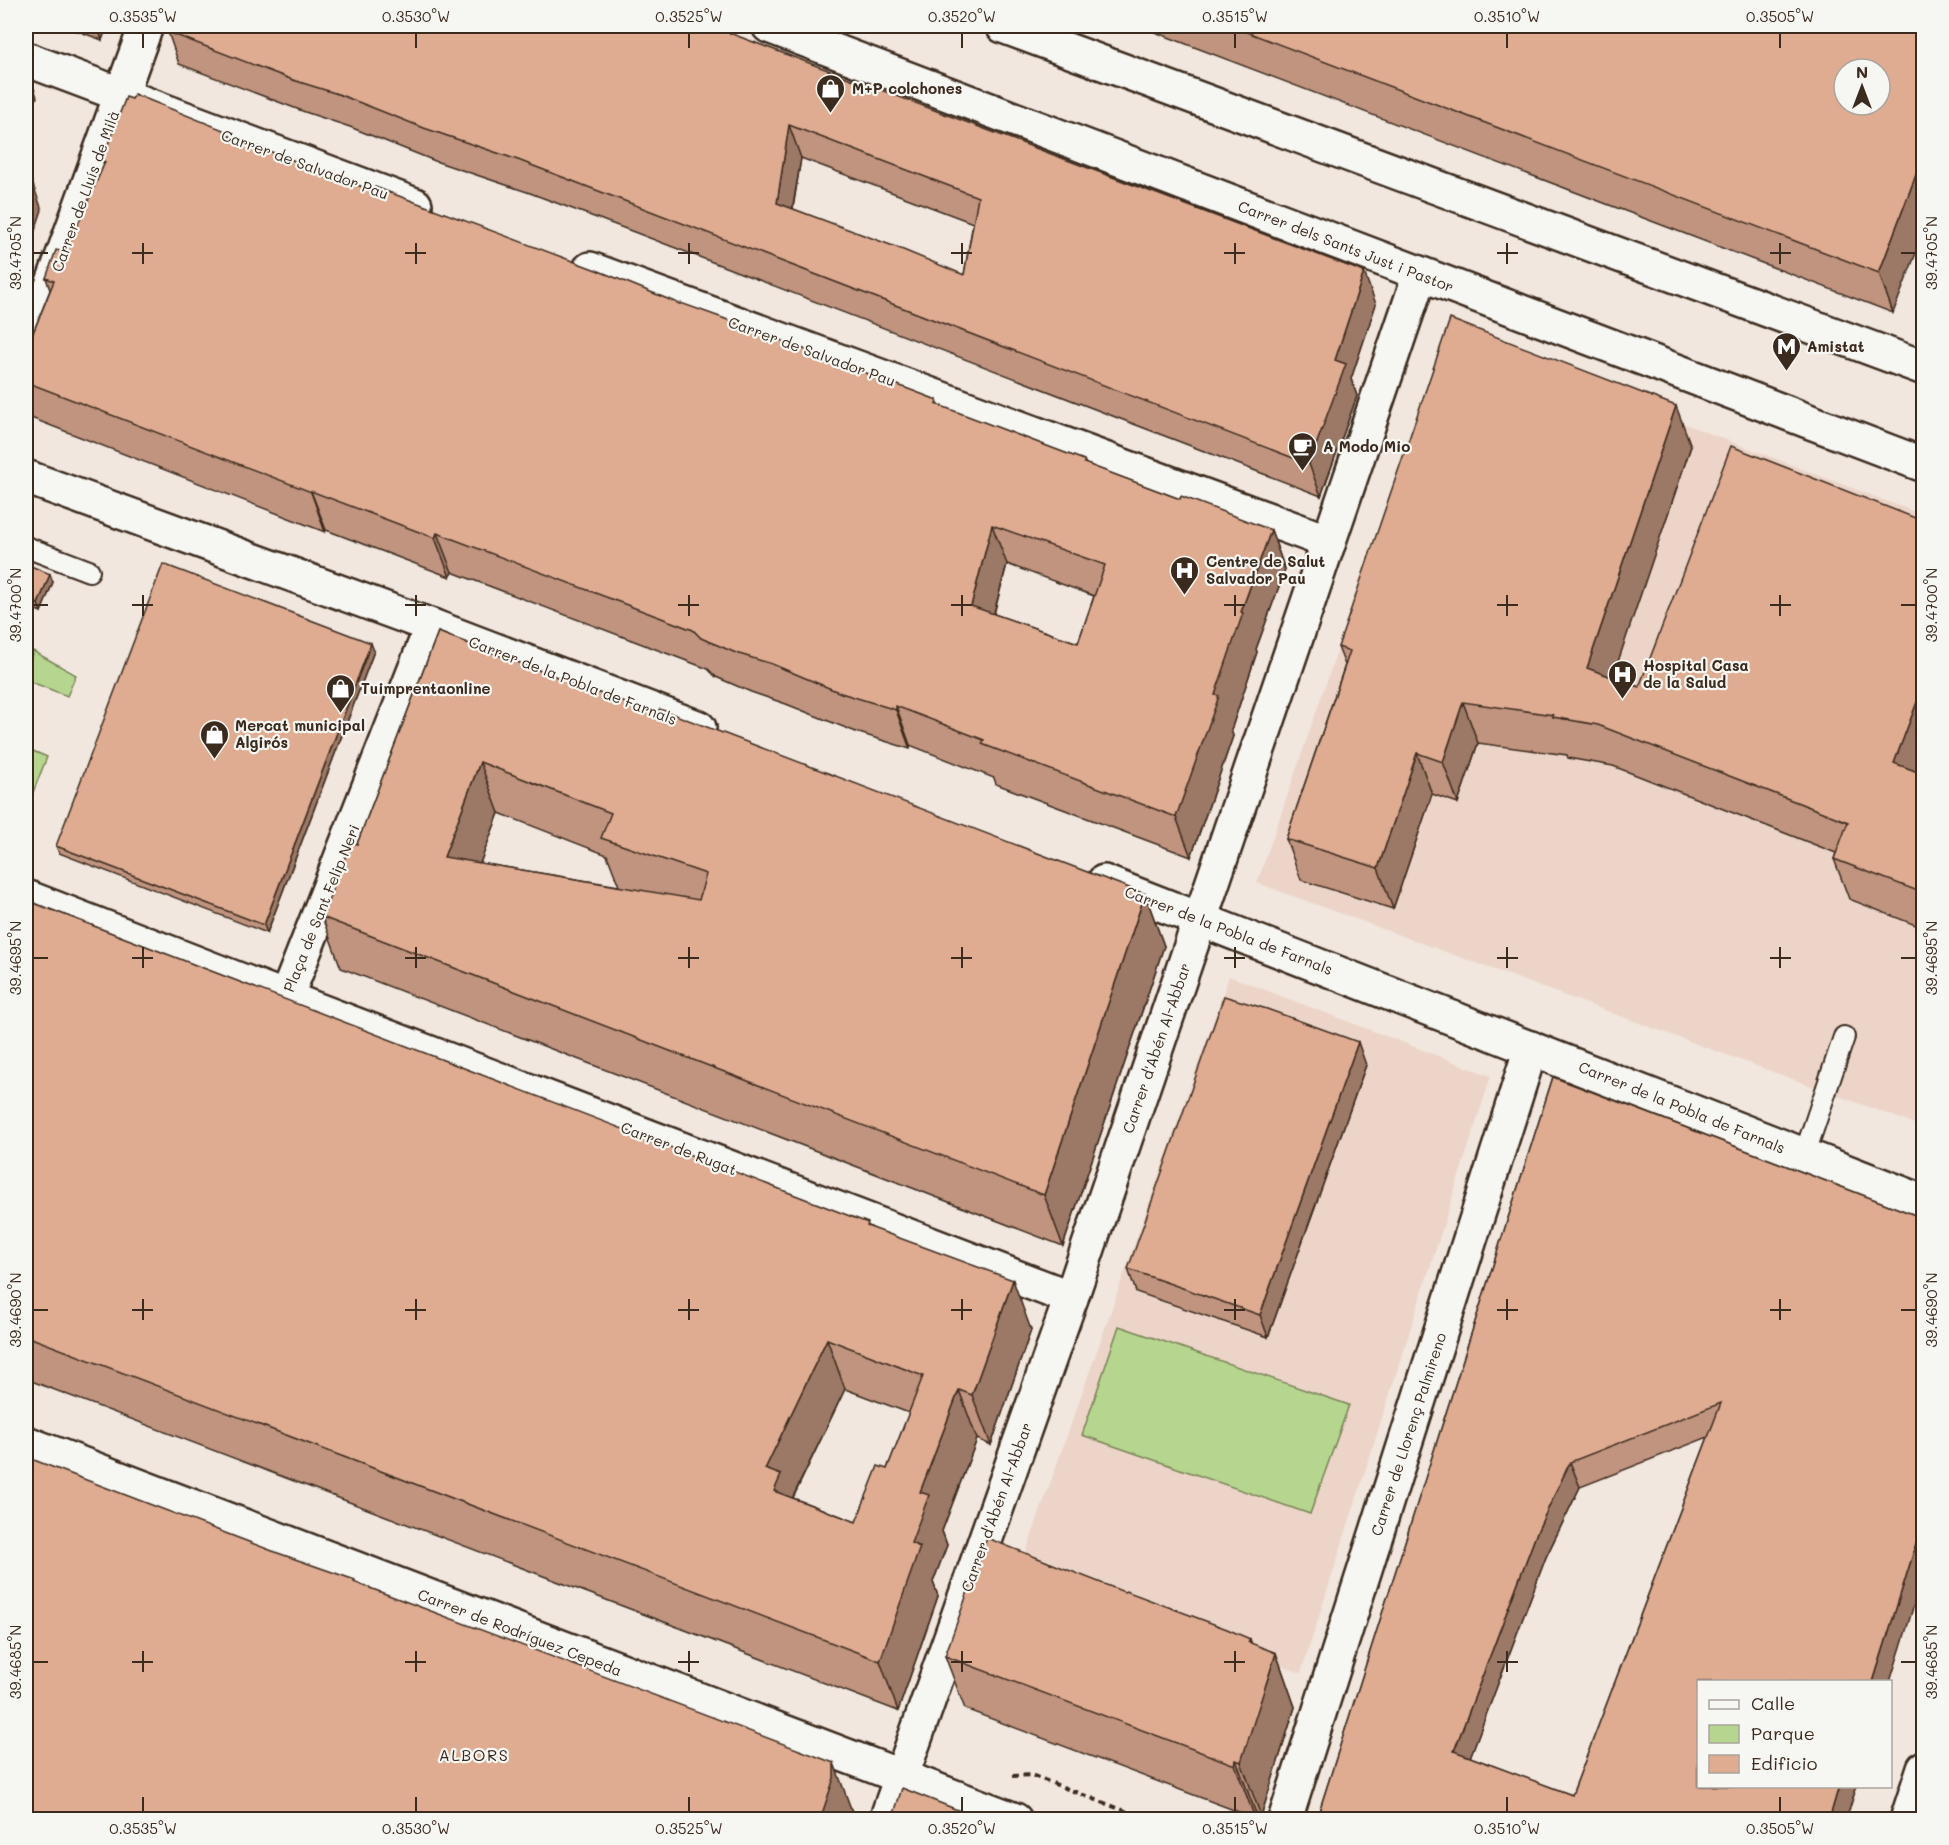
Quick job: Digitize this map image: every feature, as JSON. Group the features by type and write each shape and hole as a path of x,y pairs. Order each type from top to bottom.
{"street":[{"name":"Carrer de Lluís de Milà","path":"26,357 146,26"},
{"name":"Carrer dels Sants Just i Pastor","path":"770,26 1923,465"},
{"path":"1003,26 1923,368"},
{"name":"Carrer de Salvador Pau","path":"26,59 444,215"},
{"name":"Carrer de Salvador Pau","path":"568,261 1329,542"},
{"name":"Carrer d'Abén Al-Abbar","path":"886,1820 1071,1298 1420,274"},
{"name":"Carrer de la Pobla de Farnals","path":"26,477 432,626 721,736"},
{"name":"Plaça de Sant Felip Neri","path":"26,897 286,998 432,626"},
{"name":"Carrer de la Pobla de Farnals","path":"1078,872 1923,1202"},
{"name":"Carrer de Rugat","path":"286,998 1071,1298"},
{"name":"Carrer de Llorenç Palmireno","path":"1285,1820 1531,1048"},
{"name":"Carrer de Rodríguez Cepeda","path":"26,1443 1015,1820"},
{"path":"1907,1820 1923,1768"}],"lane":[{"path":"26,547 89,571"},
{"path":"1804,1156 1844,1037"}],"shaded area":[{"name":"Hospital Casa de la Salud","path":"1447,333 1923,515 1923,1127 1257,883"},
{"path":"1229,976 1491,1076 1301,1673 1021,1566"}],"green space":[{"path":"33,651 76,675 67,696 26,680 26,671"},
{"path":"26,748 47,757 26,810"},
{"path":"1119,1326 1349,1405 1310,1514 1082,1435"}],"building":[{"path":"170,26 711,26 1364,272 1335,360 1346,364 1309,464 518,160 424,128 168,32","holes":["789,125 978,197 964,275 777,203"]},
{"path":"1231,26 1923,26 1923,156 1879,273"},
{"path":"134,94 226,131 224,134 373,191 375,187 599,271 680,304 720,317 937,400 936,404 1084,460 1084,463 1271,530 1241,612 1243,613 1215,695 1219,696 1176,817 982,744 984,740 896,706 896,710 841,693 772,664 736,653 701,638 693,630 437,533 435,538 311,492 26,382 26,342 29,343 54,281 46,278 56,250 66,252 105,162 102,160 126,97 132,99","holes":["992,525 1105,565 1078,643 971,606"]},
{"path":"1450,319 1676,406 1587,668 1639,687 1731,446 1923,521 1923,686 1894,763 1923,774 1923,893 1834,859 1848,822 1598,725 1553,717 1553,715 1463,702 1443,762 1417,753 1378,868 1286,839 1350,651 1338,647"},
{"path":"26,564 50,574 38,604 26,599"},
{"name":"Mercat municipal Algirós","path":"163,564 371,643 264,925 56,846"},
{"path":"438,632 654,714 660,709 1145,894 1044,1195 322,917 351,842 357,844","holes":["480,762 611,813 601,838 706,874 699,900 444,857"]},
{"path":"26,900 868,1223 867,1226 1013,1280 972,1395 959,1390 920,1492 929,1495 911,1543 920,1547 880,1661 26,1336","holes":["827,1339 923,1376 887,1469 878,1466 856,1522 774,1491 781,1475 765,1469"]},
{"path":"1224,996 1358,1042 1260,1315 1128,1269"},
{"path":"1553,1077 1923,1218 1923,1522 1874,1680 1697,1680 1697,1788 1838,1788 1829,1820 1331,1820 1318,1815","holes":["1721,1403 1572,1795 1454,1751 1537,1532 1570,1462"]},
{"path":"26,1457 834,1763 834,1778 820,1820 26,1820"},
{"path":"987,1538 1124,1592 1227,1629 1250,1639 1248,1642 1276,1653 1241,1762 1236,1760 1235,1765 945,1656"},
{"path":"902,1788 983,1820 892,1820"}],"place":[{"name":"M+P colchones","path":"831,114"},
{"name":"Amistat","path":"1786,372"},
{"name":"A Modo Mio","path":"1302,472"},
{"name":"Centre de Salut Salvador Pau","path":"1185,596"},
{"name":"Hospital Casa de la Salud","path":"1622,700"},
{"name":"Tuimprentaonline","path":"340,714"},
{"name":"Mercat municipal Algirós","path":"214,760"}],"district":[{"name":"ALBORS","path":"474,1754"}]}
